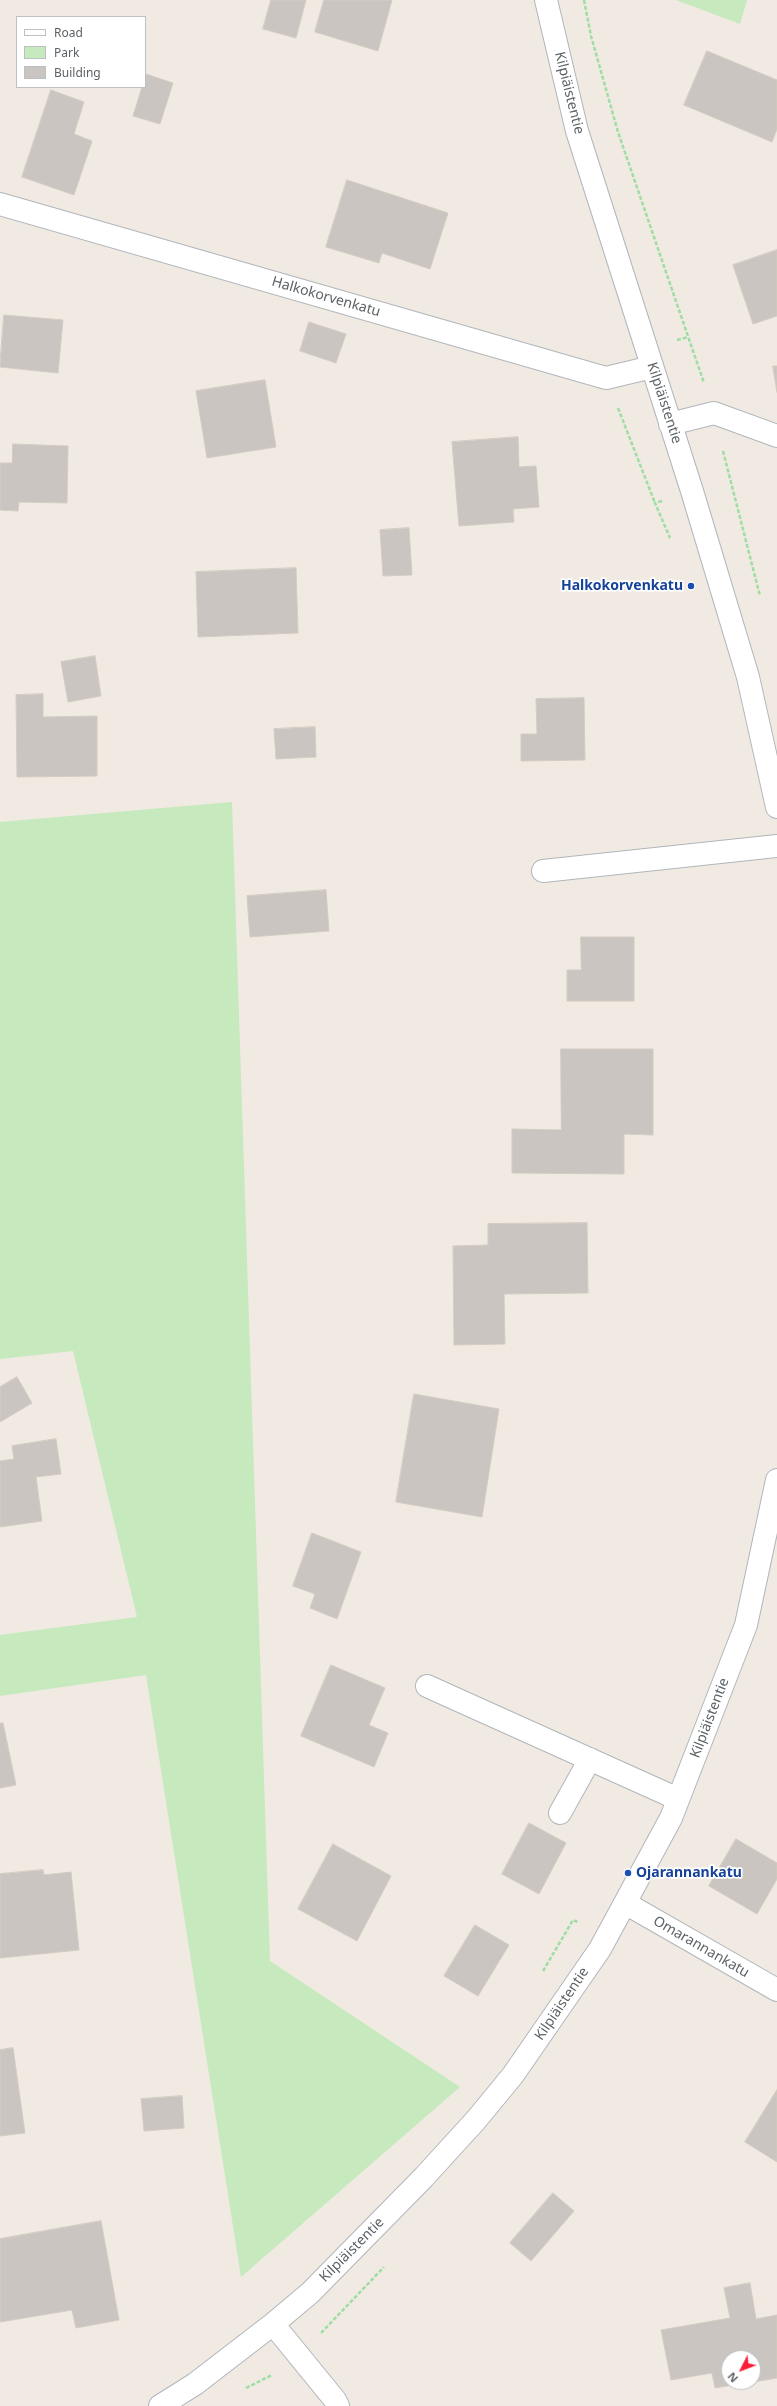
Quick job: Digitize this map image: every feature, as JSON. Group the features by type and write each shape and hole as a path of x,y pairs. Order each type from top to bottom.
{"street":[{"name":"Kilpiäistentie","path":"546,0 577,131 652,366 748,678 777,807"},
{"name":"Halkokorvenkatu","path":"0,204 606,378 652,366"},
{"path":"670,424 714,413 777,436"},
{"path":"543,871 777,846"},
{"name":"Kilpiäistentie","path":"160,2406 195,2384 273,2324 333,2270 476,2120 513,2075 600,1948 671,1818 746,1625 777,1480"},
{"path":"427,1686 678,1799"},
{"path":"560,1813 590,1759"},
{"name":"Omarannankatu","path":"625,1903 777,1990"},
{"path":"273,2324 335,2400 338,2406"}],"path":[{"path":"584,0 591,36 618,132 714,413 761,601"}],"green space":[{"path":"676,0 747,0 740,24"},
{"path":"232,802 270,1961 460,2087 241,2277 146,1675 0,1696 0,1635 137,1617 73,1351 0,1359 0,822"}],"building":[{"path":"271,0 306,0 296,38 263,29"},
{"path":"324,0 392,0 378,51 315,32"},
{"path":"707,51 777,80 777,129 772,142 684,105"},
{"path":"146,74 173,83 160,124 133,116 142,88 146,88"},
{"path":"51,90 84,102 74,134 92,141 74,195 22,177"},
{"path":"347,180 448,213 430,269 382,253 379,263 326,247"},
{"path":"777,250 777,316 753,324 733,265"},
{"path":"4,315 63,320 58,373 0,367"},
{"path":"309,322 346,334 336,363 300,351"},
{"path":"773,366 777,366 777,392"},
{"path":"265,380 276,447 207,458 196,391"},
{"path":"518,437 519,467 536,466 539,507 513,509 514,522 459,526 452,442"},
{"path":"13,444 68,446 67,503 19,502 18,511 0,510 0,463 12,463"},
{"path":"409,528 412,575 383,576 380,530"},
{"path":"296,568 298,633 198,637 196,572"},
{"path":"95,656 101,696 68,702 61,662"},
{"path":"43,694 43,717 97,716 97,776 17,777 16,695"},
{"path":"584,698 585,760 521,761 521,734 537,734 536,699"},
{"path":"315,727 316,757 276,759 274,729"},
{"path":"326,890 329,931 250,937 247,896"},
{"path":"581,937 634,937 634,1001 567,1001 567,970 581,970"},
{"path":"561,1049 653,1049 653,1135 624,1134 624,1174 512,1173 512,1129 561,1130"},
{"path":"587,1223 588,1293 504,1294 505,1344 454,1345 453,1246 488,1245 488,1224"},
{"path":"17,1377 32,1403 0,1422 0,1387"},
{"path":"414,1394 499,1409 482,1517 396,1502"},
{"path":"56,1439 61,1474 36,1477 42,1521 0,1527 0,1461 14,1459 12,1446"},
{"path":"312,1533 361,1552 337,1619 310,1608 315,1594 293,1586"},
{"path":"331,1665 385,1688 369,1725 388,1733 374,1767 301,1736"},
{"path":"0,1723 3,1723 16,1785 0,1788"},
{"path":"529,1823 566,1843 539,1894 502,1874"},
{"path":"736,1839 777,1863 777,1879 757,1914 709,1886"},
{"path":"333,1844 391,1876 357,1941 298,1909"},
{"path":"43,1870 44,1875 71,1872 79,1950 0,1958 0,1874"},
{"path":"475,1925 509,1945 478,1996 444,1976"},
{"path":"13,2048 25,2133 0,2136 0,2050"},
{"path":"777,2090 777,2162 745,2142"},
{"path":"182,2096 184,2128 144,2131 141,2099"},
{"path":"553,2193 574,2211 531,2261 510,2243"},
{"path":"101,2221 119,2320 76,2328 72,2310 0,2322 0,2239"},
{"path":"750,2283 756,2319 777,2315 777,2378 761,2381 761,2350 721,2350 721,2387 715,2388 712,2373 671,2380 661,2330 730,2318 724,2288"}],"place":[{"name":"Halkokorvenkatu","path":"691,586"},
{"name":"Ojarannankatu","path":"628,1873"}]}
